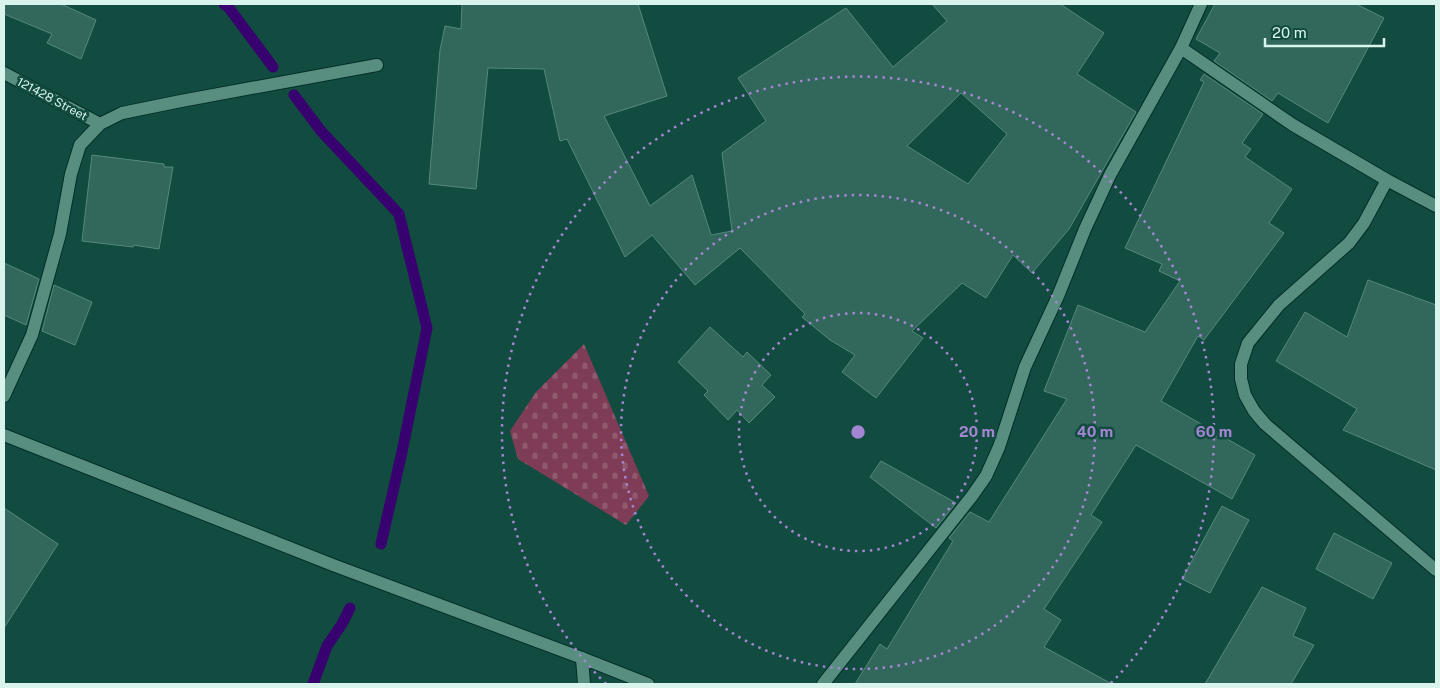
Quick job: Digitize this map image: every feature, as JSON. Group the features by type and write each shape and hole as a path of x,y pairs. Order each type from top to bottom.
{"street":[{"path":"822,684 986,476 999,447 1025,368 1058,296 1085,229 1110,175 1181,48 1201,4"},
{"path":"1181,48 1293,125 1387,180 1436,206"},
{"path":"4,396 32,335 60,234 71,174 80,145 100,124 131,112 376,66"},
{"name":"121428 Street","path":"4,73 100,124"},
{"path":"1387,180 1364,224 1348,243 1279,305 1248,343 1241,364 1241,379 1245,395 1254,411 1265,424 1436,570"},
{"path":"4,435 333,565 648,684"},
{"path":"582,658 584,684"}],"green space":[{"path":"584,344 649,496 626,525 518,459 510,431 536,392"}],"building":[{"path":"4,4 61,4 96,20 81,59 47,43 52,34 4,14"},
{"path":"462,4 638,4 667,96 604,116 650,206 692,175 711,235 732,231 722,153 766,121 738,78 846,8 893,67 947,21 932,4 1060,4 1104,33 1077,74 1136,112 1069,229 1032,273 1013,255 986,298 962,283 912,331 923,338 876,398 842,372 855,355 830,340 802,317 805,314 740,248 695,285 652,235 625,257 567,139 560,141 544,69 488,68 476,189 429,184 440,50 445,26 461,29","holes":["961,93 1007,134 968,184 907,146"]},
{"path":"1215,4 1356,4 1384,18 1328,123 1278,93 1272,101 1214,61 1220,53 1196,39"},
{"path":"1204,74 1263,114 1242,143 1251,149 1245,157 1292,189 1269,223 1284,233 1204,340 1198,336 1161,401 1255,455 1232,499 1136,445 1091,515 1102,522 1044,609 1061,620 1044,647 1112,684 855,684 880,644 887,649 953,541 949,538 970,512 989,522 1067,399 1044,391 1078,305 1145,332 1180,281 1159,271 1162,264 1125,248 1204,82 1200,80"},
{"path":"92,155 164,164 164,167 173,167 159,249 82,241"},
{"path":"4,263 39,279 26,325 4,315"},
{"path":"1368,280 1436,305 1436,470 1343,430 1357,409 1276,361 1305,312 1347,337"},
{"path":"54,285 92,302 75,345 42,331"},
{"path":"710,327 743,357 747,352 771,375 762,385 775,397 749,423 737,410 728,420 704,395 708,391 678,362"},
{"path":"881,461 956,503 936,528 870,477"},
{"path":"1222,506 1249,520 1210,593 1182,579"},
{"path":"4,508 58,544 4,628"},
{"path":"1334,533 1392,563 1373,599 1316,569"},
{"path":"1262,587 1306,608 1293,636 1314,645 1291,684 1205,684"}],"waterway":[{"path":"224,4 273,67"},
{"path":"294,95 321,131 399,214 427,328 381,544"},
{"path":"313,684 327,646 350,608"}]}
